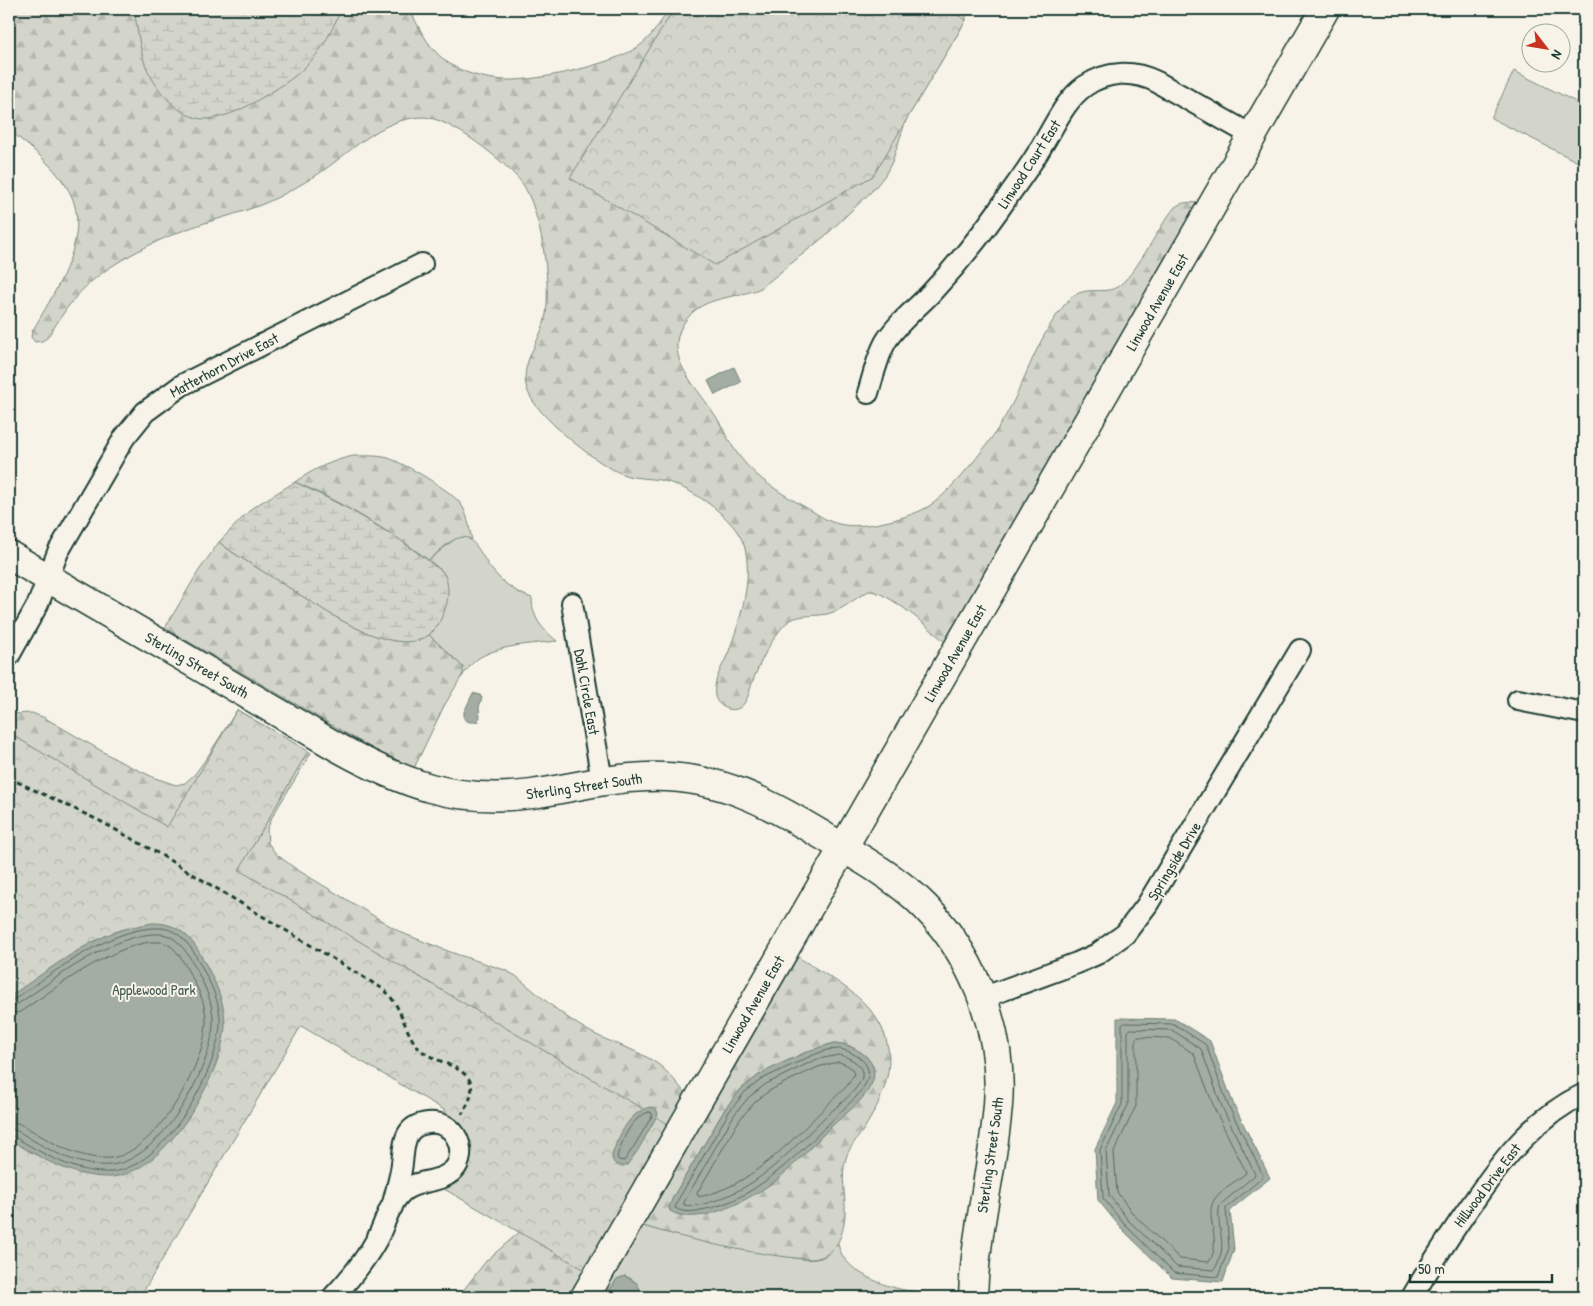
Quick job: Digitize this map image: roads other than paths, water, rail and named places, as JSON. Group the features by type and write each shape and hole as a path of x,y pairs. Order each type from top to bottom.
{"street":[{"name":"Linwood Avenue East","path":"585,1297 1325,9"},
{"name":"Linwood Court East","path":"868,393 880,353 888,338 947,275 980,235 1034,158 1070,100 1085,86 1112,75 1126,73 1144,76 1162,84 1252,136"},
{"name":"Matterhorn Drive East","path":"9,656 38,604 58,552 114,454 137,420 150,407 182,385 422,264"},
{"name":"Sterling Street South","path":"9,555 337,747 384,772 408,782 453,794 496,797 535,794 633,777 665,777 719,784 768,804 843,847 898,883 929,911 956,946 982,998 994,1042 999,1076 999,1096 976,1253 973,1297"},
{"name":"Dahl Circle East","path":"572,603 602,782"},
{"name":"Springside Drive","path":"982,998 1086,959 1106,949 1125,934 1147,905 1300,650"},
{"path":"1518,700 1584,714"},
{"name":"Hillwood Drive East","path":"1412,1297 1454,1228 1520,1140 1549,1115 1584,1094"},
{"path":"333,1297 366,1259 399,1196 408,1188 422,1182 442,1178 454,1169 460,1159 460,1147 457,1138 450,1129 431,1122 416,1126 409,1132 403,1145 400,1173 392,1207"}],"water":[{"path":"734,367 741,382 715,395 708,381"},
{"path":"473,693 480,695 482,698 479,707 480,717 477,722 469,722 464,719 464,712"},
{"path":"152,923 168,925 188,937 198,949 218,989 223,1006 225,1025 222,1045 214,1069 203,1094 171,1141 152,1159 132,1172 111,1177 97,1176 57,1166 9,1139 9,997 94,941 118,931"},
{"path":"1117,1018 1175,1019 1210,1041 1233,1103 1270,1178 1230,1210 1234,1249 1223,1282 1172,1278 1120,1227 1098,1200 1095,1149 1117,1103"},
{"path":"834,1043 856,1049 872,1065 874,1072 873,1080 866,1093 856,1105 778,1179 741,1202 711,1214 696,1216 682,1216 670,1211 669,1206 673,1197 725,1109 741,1089 759,1075 778,1065 811,1050"},
{"path":"650,1107 656,1108 658,1114 638,1150 627,1165 621,1166 616,1164 612,1155 626,1125 636,1114"},
{"path":"625,1276 637,1283 643,1297 605,1297 617,1279"}],"park label":[{"name":"Applewood Park","path":"154,989"}]}
